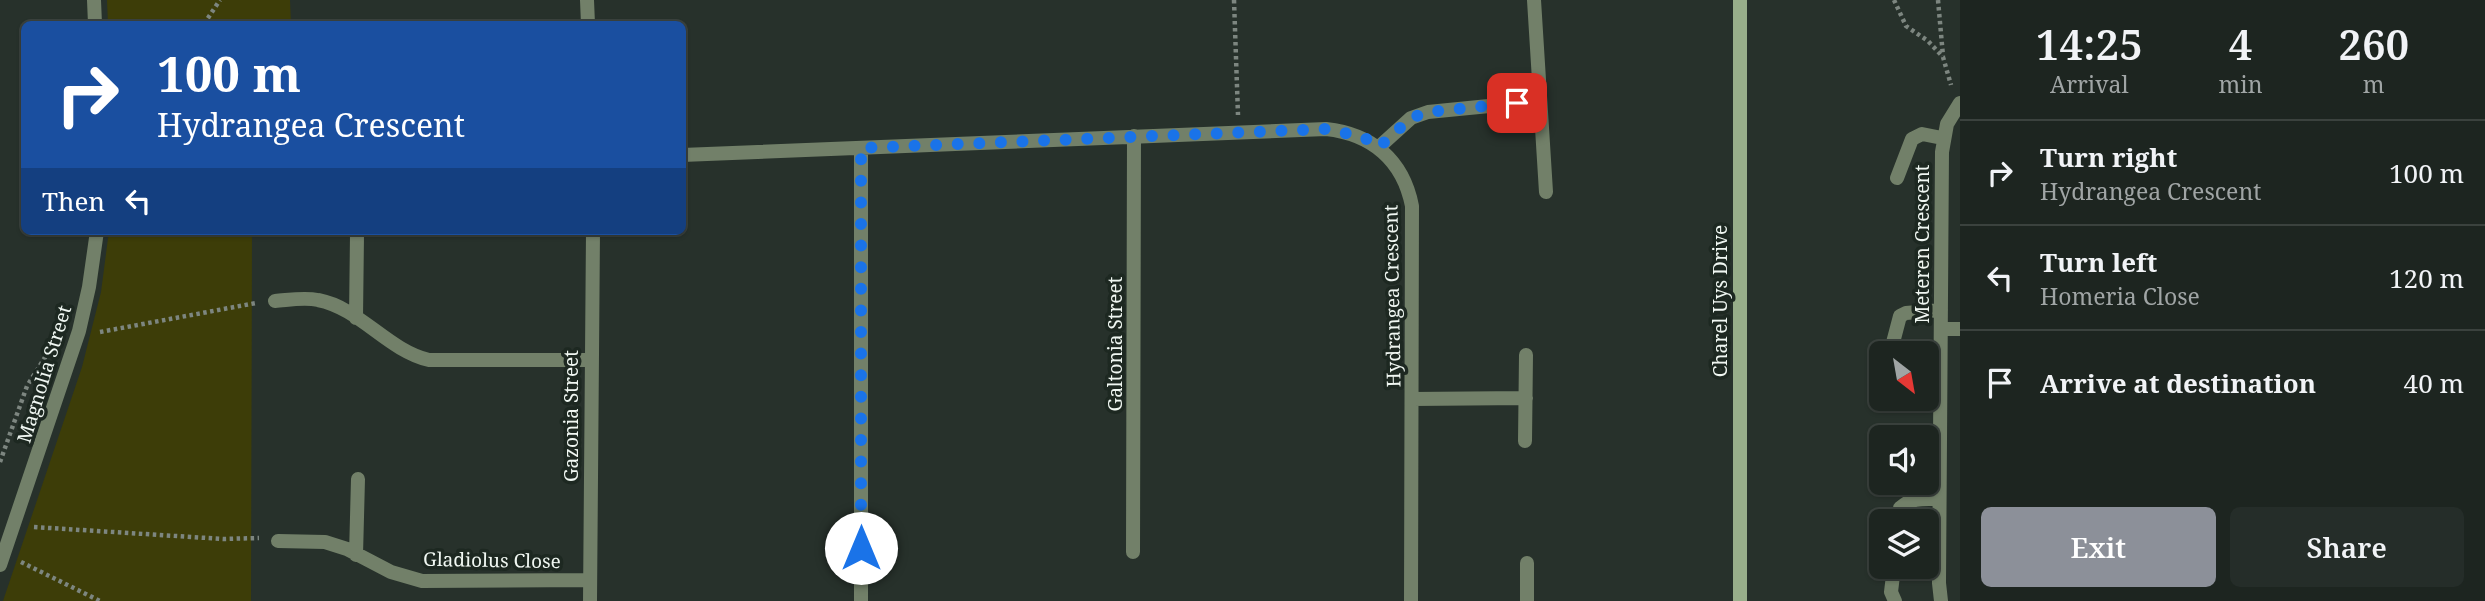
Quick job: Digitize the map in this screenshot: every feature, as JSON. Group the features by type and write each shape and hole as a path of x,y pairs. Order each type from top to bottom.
{"main road":[{"name":"Charel Uys Drive","path":"1740,0 1740,601"}],"street":[{"path":"94,0 95,21"},
{"path":"587,0 588,21"},
{"path":"1534,0 1545,192"},
{"path":"1379,147 1411,118 1428,112 1540,101"},
{"name":"Meteren Crescent","path":"1941,601 1939,499 1942,138 1957,107"},
{"name":"Hydrangea Crescent","path":"686,155 1326,129 1363,137 1379,147 1401,173 1412,206 1411,601"},
{"path":"1897,178 1912,139 1922,134 1942,138"},
{"name":"Galtonia Street","path":"1133,552 1135,136"},
{"path":"861,148 861,601"},
{"name":"Magnolia Street","path":"2,560 79,331 96,235"},
{"path":"356,318 357,235"},
{"name":"Gazonia Street","path":"590,601 593,235"},
{"path":"275,301 320,300 356,318 406,352 429,360 591,360"},
{"path":"1893,341 1900,316 1941,310"},
{"path":"1941,329 1960,329"},
{"path":"1525,441 1526,355"},
{"name":"Hydrangea Crescent","path":"1412,399 1526,398"},
{"path":"356,555 358,479"},
{"path":"1900,509 1915,499 1939,499"},
{"name":"Gladiolus Close","path":"278,541 325,542 391,572 422,580 590,580"},
{"path":"1527,563 1527,601"},
{"path":"1893,579 1891,592 1895,601"}],"path":[{"path":"206,21 219,0"},
{"path":"1234,0 1241,132"},
{"path":"1894,0 1906,26 1928,41 1943,57"},
{"path":"1938,0 1943,57 1957,107"},
{"path":"0,462 27,386 51,348 79,331 110,332 275,301"},
{"path":"17,521 40,530 264,538 278,541"},
{"path":"2,560 100,601"}],"shaded area":[{"path":"107,0 290,0 291,21 108,21"},
{"path":"108,235 252,235 251,601 3,601 82,367 101,292"}],"route":[{"path":"861,548 861,148 1326,129 1363,137 1379,147 1411,118 1428,112 1517,103"}]}
